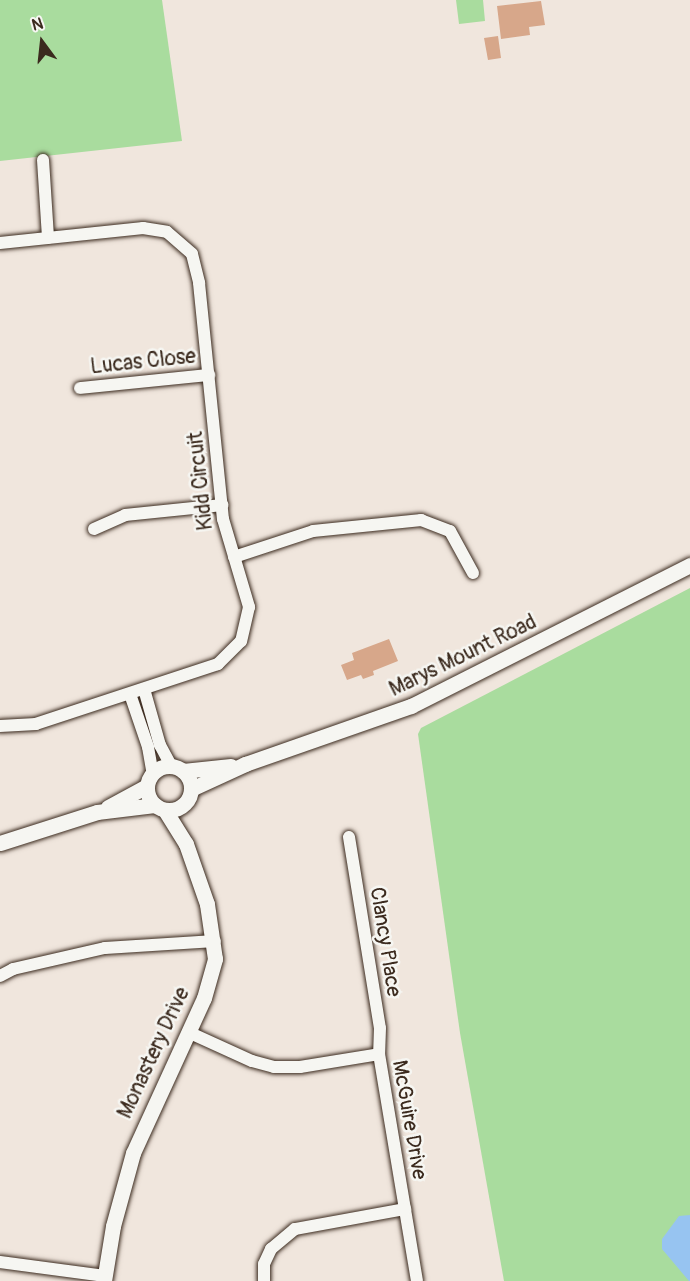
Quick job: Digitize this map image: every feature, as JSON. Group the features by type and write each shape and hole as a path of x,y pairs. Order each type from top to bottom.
{"street":[{"path":"43,160 48,238"},
{"name":"Kidd Circuit","path":"0,243 143,228 167,232 184,244 196,267 222,505 249,607 241,641 218,663 36,724 0,726"},
{"name":"Lucas Close","path":"81,388 209,375"},
{"path":"94,529 125,516 222,505"},
{"path":"234,557 313,531 422,519 450,531 473,573"},
{"name":"Marys Mount Road","path":"191,789 245,764 411,706 690,565"},
{"path":"0,843 97,812 184,804 191,789 177,769 144,689"},
{"path":"97,812 150,780 148,747 130,694"},
{"name":"Marys Mount Road","path":"150,780 177,769 245,764"},
{"name":"Monastery Drive","path":"105,1278 133,1153 211,977 215,941 207,904 186,844 160,807 150,780"},
{"name":"Monastery Drive","path":"184,804 186,844"},
{"name":"Clancy Place","path":"348,837 380,1028 379,1054"},
{"path":"0,976 13,969 105,948 215,941"},
{"name":"McGuire Drive","path":"188,1032 252,1061 274,1067 300,1067 379,1054 417,1281"},
{"path":"264,1281 264,1264 271,1249 295,1228 405,1209"},
{"path":"0,1262 105,1278"}],"green space":[{"path":"0,0 162,0 182,141 0,161"},
{"path":"456,0 483,0 485,21 459,24"},
{"path":"690,588 690,1281 504,1281 460,1033 418,734 421,728"}],"water":[{"path":"690,1215 689,1281 662,1249 662,1239 679,1216"}],"building":[{"path":"541,1 545,25 529,27 530,35 501,39 497,6"},
{"path":"498,36 501,58 488,60 484,38"},
{"path":"389,639 398,661 373,671 374,675 363,679 361,675 347,680 341,665 354,660 352,653"}]}
